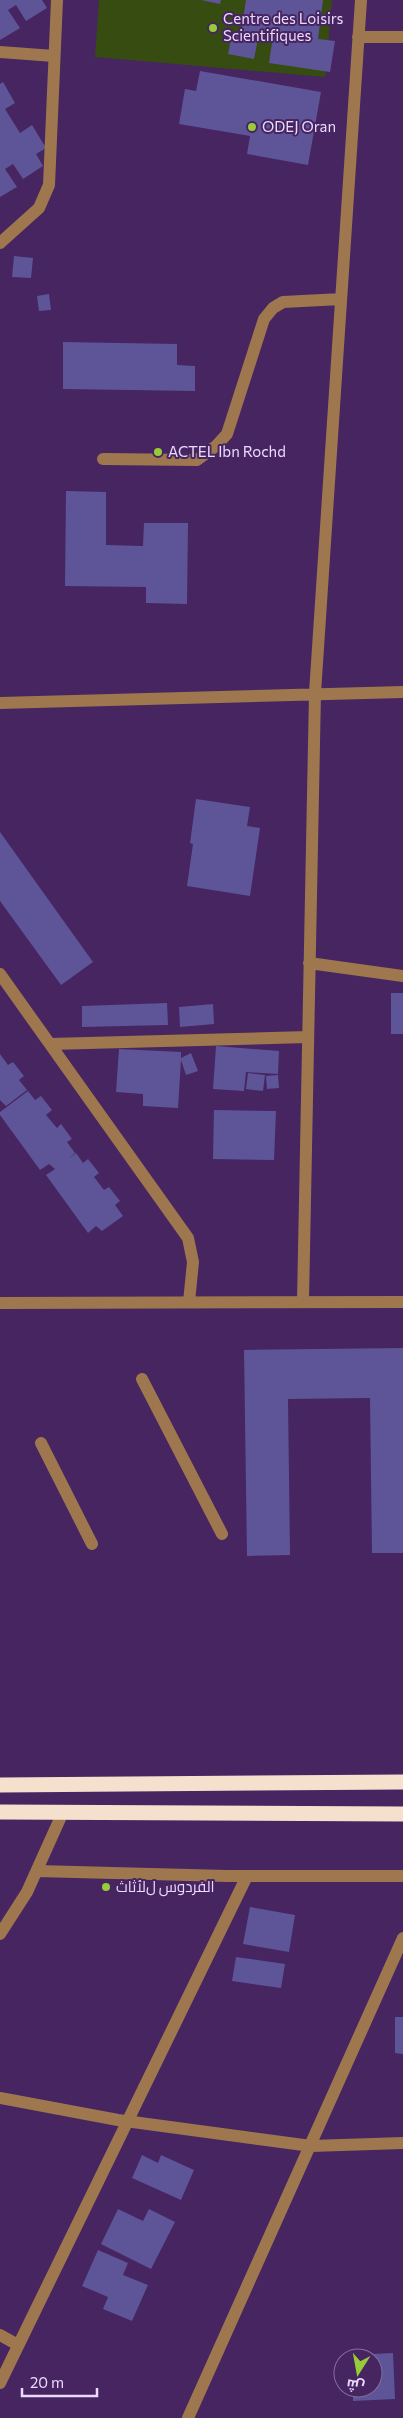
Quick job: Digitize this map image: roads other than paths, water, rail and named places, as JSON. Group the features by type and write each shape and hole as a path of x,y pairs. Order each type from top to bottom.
{"highway":[{"path":"0,1785 403,1782"},
{"path":"0,1812 403,1814"}],"street":[{"path":"0,243 39,208 49,185 57,0"},
{"path":"303,1302 315,693 361,0"},
{"path":"358,37 403,37"},
{"path":"0,52 54,56"},
{"path":"103,459 197,460 216,446 227,434 264,319 273,308 283,302 341,299"},
{"path":"0,703 403,692"},
{"path":"309,963 403,976"},
{"path":"0,974 188,1238 193,1262 189,1302"},
{"path":"50,1044 307,1037"},
{"path":"0,1303 403,1302"},
{"path":"142,1380 222,1534"},
{"path":"40,1443 92,1544"},
{"path":"0,1934 27,1892 63,1812"},
{"path":"37,1871 247,1876 403,1876"},
{"path":"0,2383 247,1876"},
{"path":"188,2418 399,1957 403,1938"},
{"path":"0,2098 127,2121 311,2146 403,2143"},
{"path":"0,2335 18,2344"}],"place":[{"name":"Centre des Loisirs Scientifiques","path":"213,28"},
{"name":"ODEJ Oran","path":"252,127"},
{"name":"ACTEL Ibn Rochd","path":"158,452"},
{"name":"الفردوس لﻷثاث","path":"106,1887"}]}
